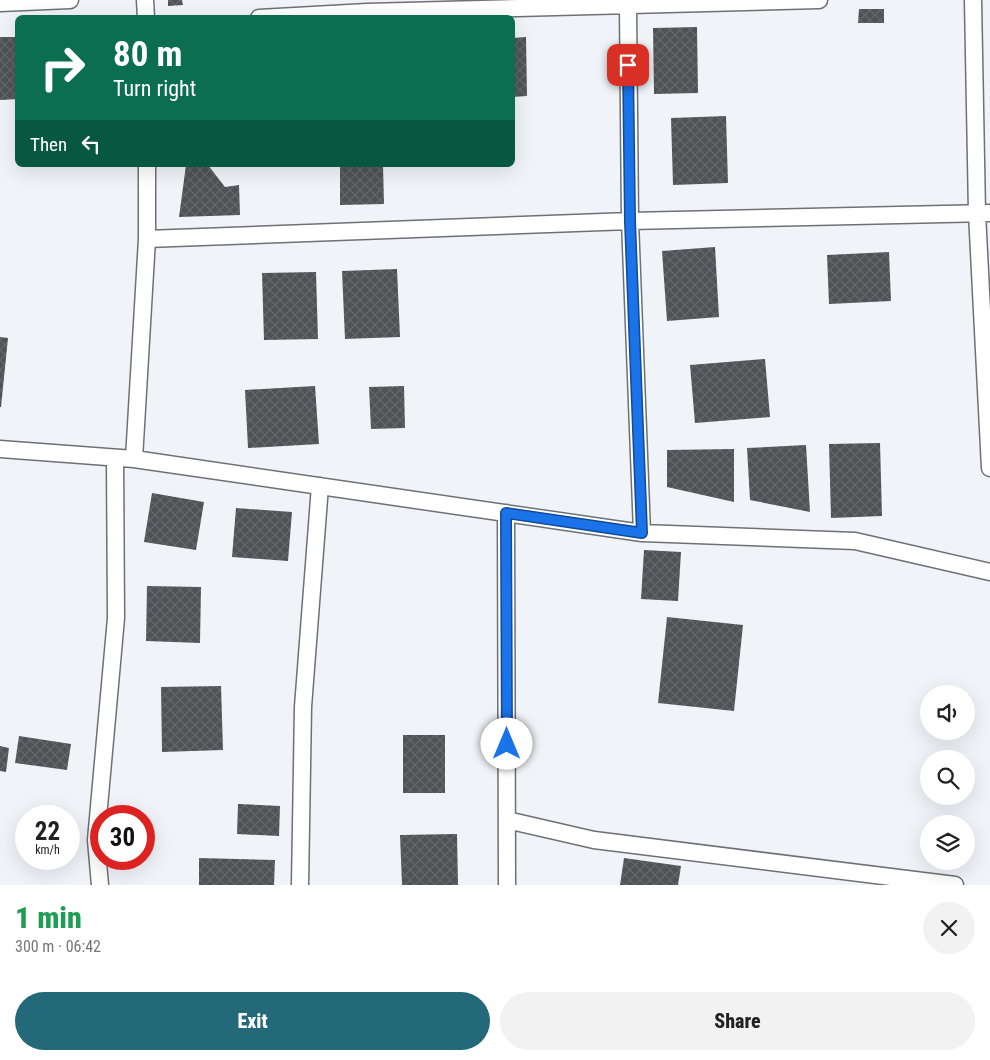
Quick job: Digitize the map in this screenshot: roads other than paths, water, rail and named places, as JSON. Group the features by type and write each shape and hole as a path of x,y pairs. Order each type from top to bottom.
{"street":[{"path":"0,3 70,0"},
{"path":"145,0 146,15"},
{"path":"312,15 819,0"},
{"path":"973,0 983,213 990,468"},
{"path":"628,6 630,221 642,533"},
{"path":"134,459 147,239 147,167"},
{"path":"147,239 630,221 983,213"},
{"path":"0,449 134,459 642,533 855,541 990,572"},
{"path":"100,885 96,840 116,618 114,458"},
{"path":"300,885 303,707 320,486"},
{"path":"506,513 506,885"},
{"path":"507,820 594,840 955,885"}]}
